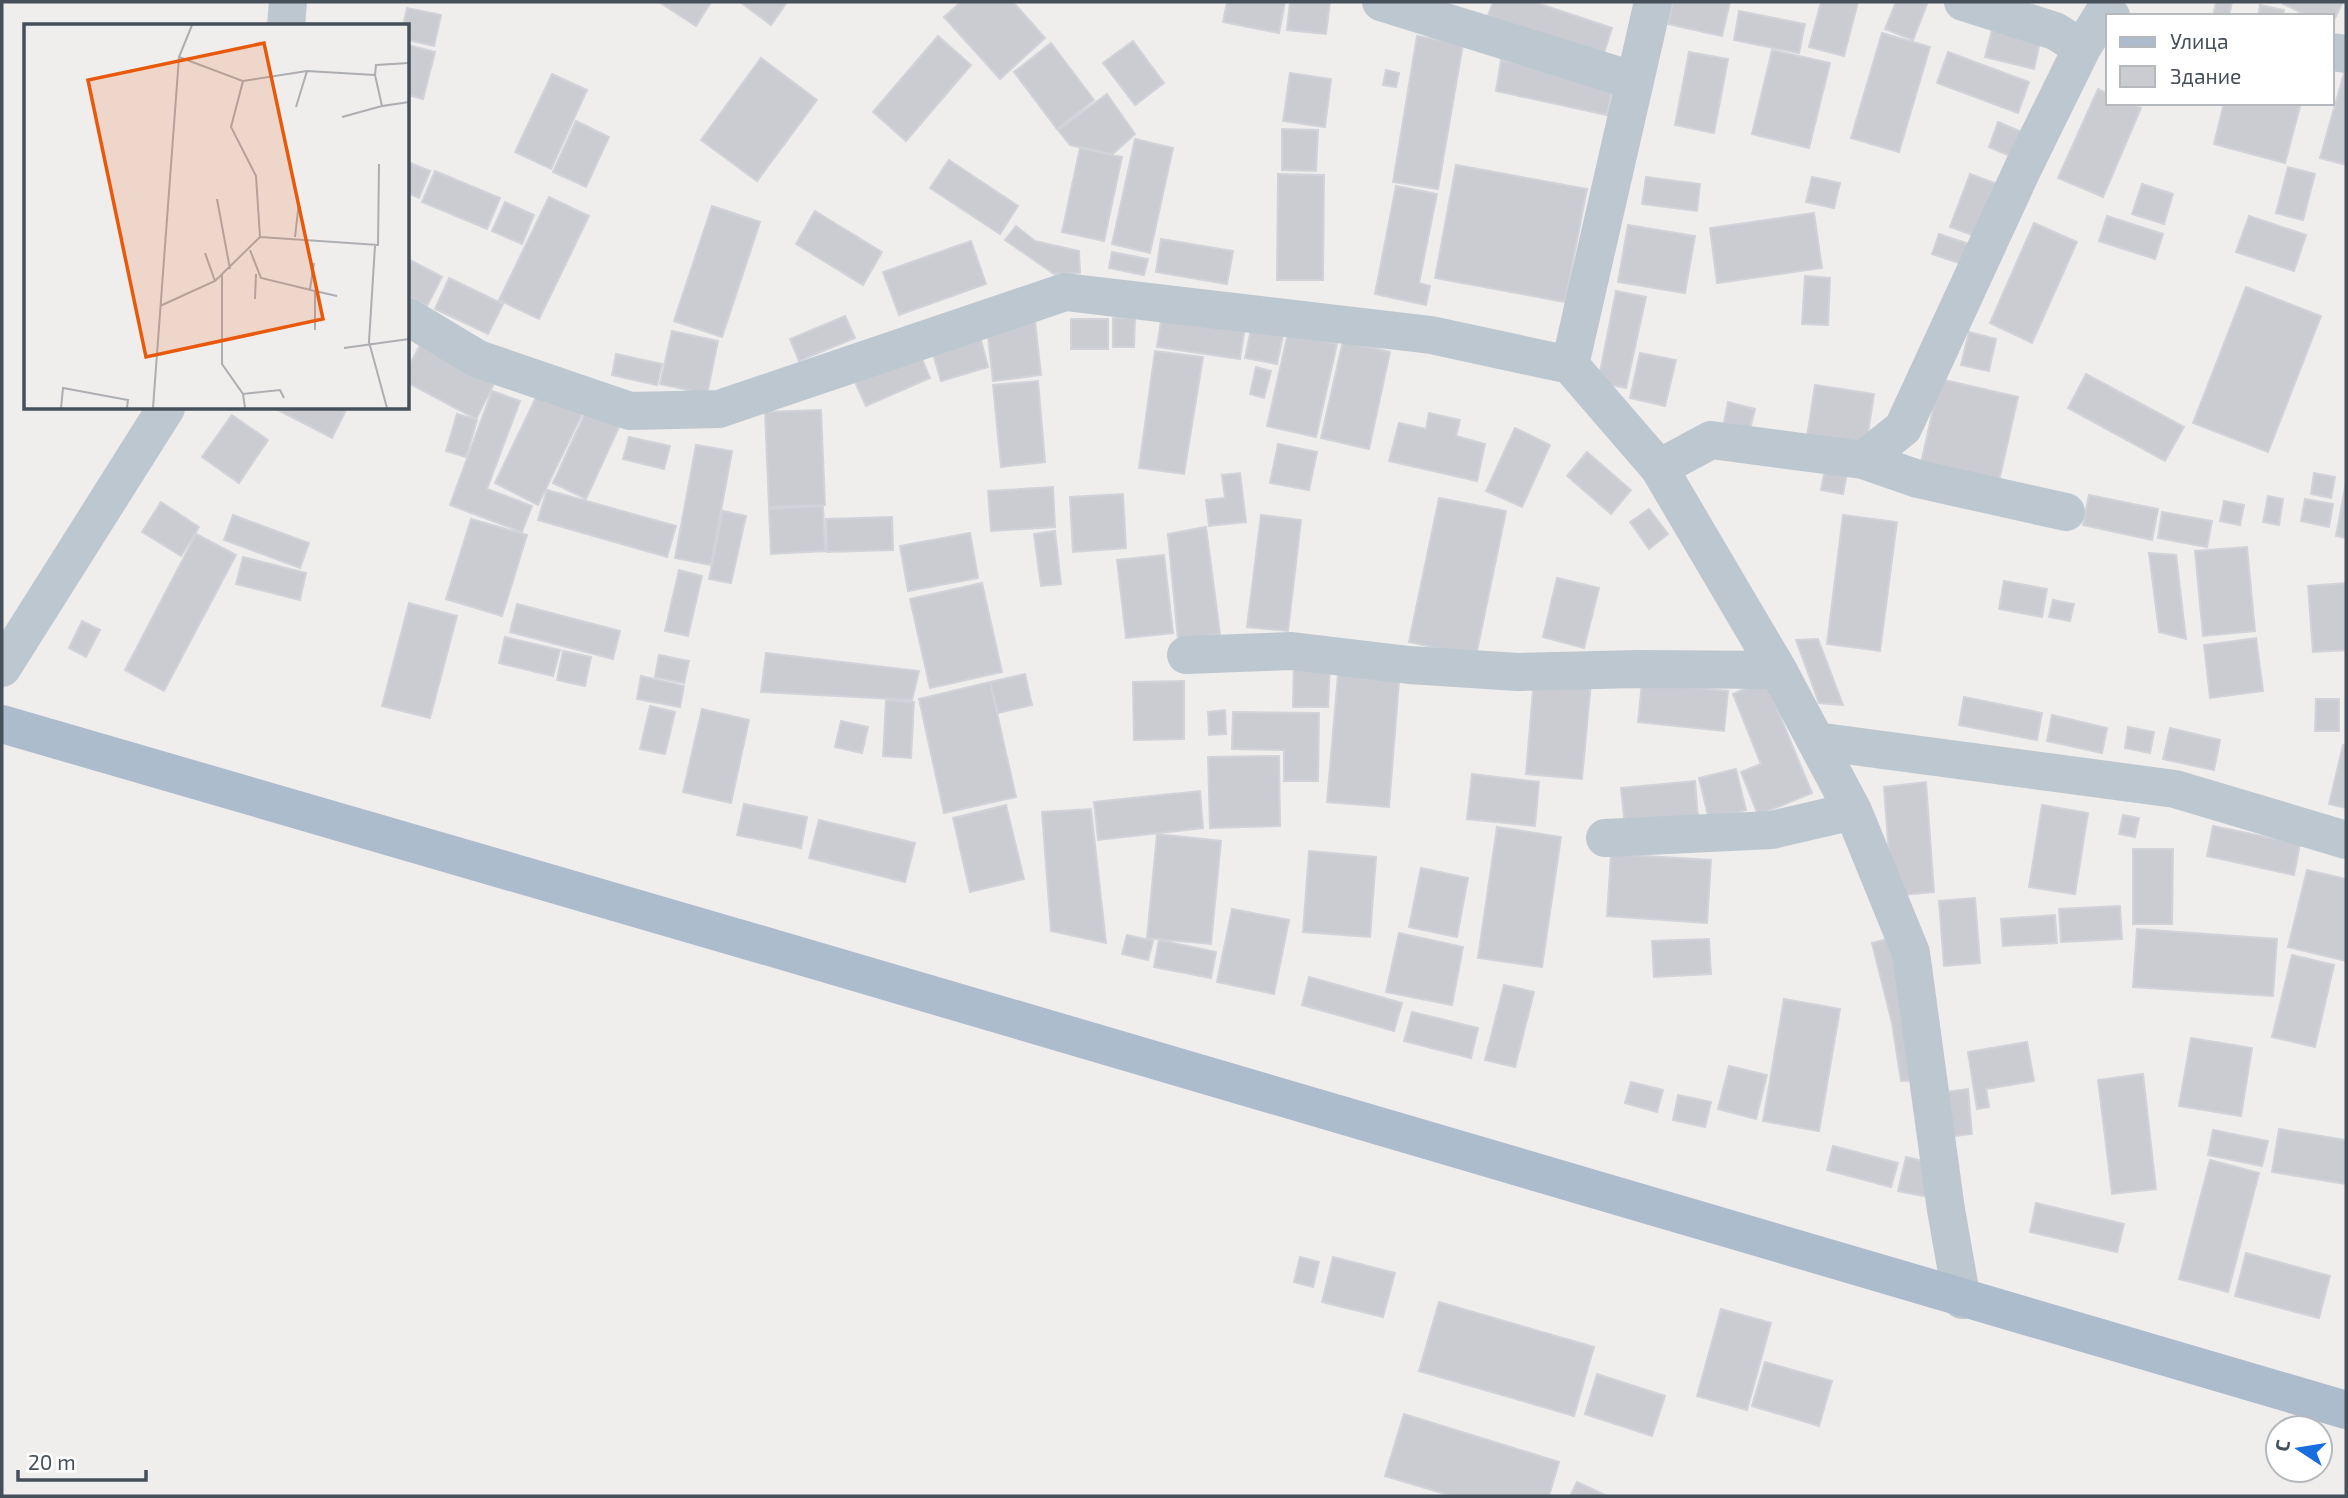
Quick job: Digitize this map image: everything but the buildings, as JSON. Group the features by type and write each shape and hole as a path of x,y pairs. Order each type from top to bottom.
{"main road":[{"path":"2,724 385,833 1962,1300 2346,1410"}],"street":[{"path":"286,24 288,2"},
{"path":"1381,2 1635,81"},
{"path":"1570,365 1653,2"},
{"path":"1963,2 2055,31 2082,48"},
{"path":"1863,460 1903,428 2023,167 2082,48 2108,11"},
{"path":"410,318 478,359 630,411 719,409 1065,292 1431,335 1570,365 1659,468 1778,670 1853,811 1911,953 1946,1210 1962,1300"},
{"path":"2,668 165,410"},
{"path":"1659,468 1711,440 1863,460 1917,479 2066,512"},
{"path":"1186,655 1292,651 1409,664 1518,672 1778,670"},
{"path":"1816,741 2175,789 2346,840"},
{"path":"1605,838 1772,830 1853,811"}]}
